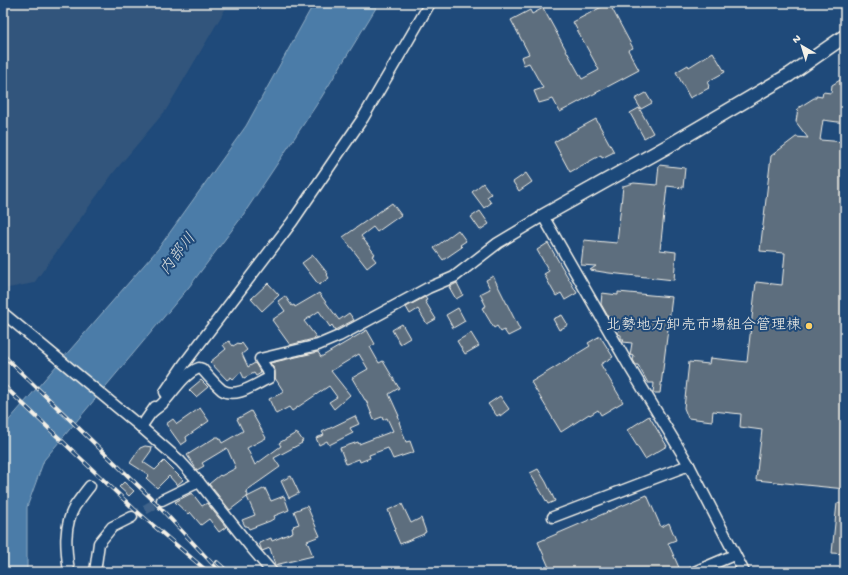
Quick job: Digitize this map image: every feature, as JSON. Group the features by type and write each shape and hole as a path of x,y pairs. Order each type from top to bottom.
{"street":[{"path":"141,427 184,364 292,222 362,118 430,3"},
{"path":"152,412 162,404 193,370 199,368 202,369 222,390 232,394 242,391 269,378 269,374 260,359 318,345 340,336 428,288 454,277 498,243 789,75 845,36"},
{"path":"543,216 625,359 689,465 744,572"},
{"path":"3,312 180,461 199,482 248,545 272,572"},
{"path":"553,517 689,465"},
{"path":"162,500 199,482"},
{"path":"69,572 66,541 68,521 75,506 90,486"},
{"path":"95,572 99,542 112,527 132,517"},
{"path":"694,572 734,555"}],"shaded area":[{"path":"3,3 229,3 166,110 114,172 34,283 3,289"}],"water":[{"name":"内部川","path":"314,3 379,3 321,98 241,218 189,287 44,460 27,507 27,572 3,572 3,427 158,249 246,126"}],"building":[{"path":"609,3 633,48 628,50 639,70 560,112 553,99 539,103 534,91 543,88 529,63 524,65 521,57 529,54 511,20 530,10 532,14 543,8 582,79 599,70 573,22"},
{"path":"713,52 725,72 707,82 709,88 690,98 676,72 688,65 689,67"},
{"name":"北勢地方卸売市場組合管理棟","path":"845,77 845,123 823,120 820,140 845,142 845,489 756,480 762,430 740,427 741,414 713,411 712,421 688,418 684,408 689,362 709,364 710,358 747,362 756,282 782,285 785,253 760,251 771,156 796,137 808,138 796,122 798,108 816,98 816,96 822,97 823,92 831,93 832,85"},
{"path":"646,93 652,103 641,109 635,99"},
{"path":"639,108 653,133 644,138 630,113"},
{"path":"596,119 614,152 602,158 601,155 570,172 554,142"},
{"path":"659,165 685,168 683,188 667,186 660,250 676,252 674,280 590,270 596,266 581,265 584,240 617,243 623,186 634,183 657,185"},
{"path":"526,173 532,182 519,191 513,182"},
{"path":"483,183 491,194 487,197 491,203 484,208 472,192"},
{"path":"392,203 401,215 377,232 373,227 361,236 375,254 372,256 376,261 367,268 343,237"},
{"path":"480,211 489,224 480,230 471,217"},
{"path":"458,230 466,241 460,245 462,247 443,260 434,248"},
{"path":"548,243 577,293 565,300 561,293 556,296 544,274 549,271 537,250"},
{"path":"313,255 328,274 327,275 329,278 319,285 302,263"},
{"path":"493,276 520,330 508,336 504,330 501,332 497,326 494,328 482,308 486,306 480,294 490,289 486,280"},
{"path":"268,283 279,295 262,311 251,299"},
{"path":"457,283 463,295 456,299 449,287"},
{"path":"618,292 672,297 660,393 653,393 654,383 648,383 638,365 636,365 633,360 634,356 630,355 632,343 623,342 624,339 621,339 621,335 618,334 619,327 614,327 601,304 602,293 618,295"},
{"path":"319,293 339,320 349,313 354,320 335,330 332,325 330,327 319,311 304,321 317,338 290,345 272,320 285,311 278,301 285,296 292,306 294,305 295,307"},
{"path":"425,297 427,300 425,301 436,319 427,324 418,309 410,314 406,307"},
{"path":"458,308 465,321 453,328 446,315"},
{"path":"562,315 568,325 559,330 553,319"},
{"path":"402,324 410,338 400,344 392,330"},
{"path":"367,330 375,344 370,347 379,363 383,361 399,388 389,394 399,416 399,422 406,442 410,441 414,452 393,459 388,448 369,455 370,458 360,462 359,459 346,464 340,448 358,442 359,444 393,431 387,418 383,420 382,417 374,420 366,400 352,378 368,369 359,354 331,371 350,395 334,409 329,402 337,397 329,386 292,411 289,407 276,414 269,399 284,392 275,378 275,370 270,363 318,352 321,357"},
{"path":"471,333 479,346 465,354 457,341"},
{"path":"600,336 613,357 601,365 623,402 601,415 598,410 590,415 589,414 561,432 531,382 590,346 588,343"},
{"path":"229,341 233,346 238,343 240,345 242,343 247,350 242,354 248,367 255,363 261,373 256,376 254,373 244,378 241,372 233,379 231,377 227,380 210,362 226,349 223,345"},
{"path":"201,380 208,387 196,397 189,390"},
{"path":"500,396 509,409 500,416 500,414 497,416 488,404"},
{"path":"200,408 209,421 186,437 187,441 181,445 166,424 173,419 177,424"},
{"path":"251,411 266,438 247,448 255,465 281,446 279,443 296,433 303,441 301,442 302,443 274,458 280,467 246,491 248,495 230,510 209,484 220,475 221,476 236,468 227,448 202,463 204,466 197,470 187,455 216,437 219,437 222,443 243,431 237,419"},
{"path":"355,416 359,424 350,428 353,433 329,445 327,441 319,445 316,438 324,435 322,432"},
{"path":"649,416 667,446 645,459 627,430"},
{"path":"145,446 152,447 151,451 143,462 155,470 164,461 183,480 177,485 169,476 157,488 146,478 149,475 130,463 140,448"},
{"path":"538,469 555,501 548,504 530,473"},
{"path":"291,476 299,493 289,498 281,481"},
{"path":"124,482 134,491 129,496 119,487"},
{"path":"265,488 271,501 284,496 289,510 274,516 275,518 270,521 249,529 245,526 242,520 255,515 247,497"},
{"path":"192,493 202,506 207,503 226,527 219,532 209,519 201,525 190,512 188,514 175,502"},
{"path":"647,495 661,527 669,523 676,540 668,543 681,572 551,572 538,542"},
{"path":"837,503 845,504 845,554 832,553"},
{"path":"402,504 411,523 421,518 426,532 400,544 394,530 396,529 388,510"},
{"path":"307,506 320,536 307,541 313,556 275,565 270,548 262,551 259,543 271,538 272,541 293,532 293,526 299,524 294,511"}],"tunnel":[{"path":"132,517 162,500"}],"railway":[{"path":"3,355 151,498 220,572"},
{"path":"3,385 134,509 208,572"},
{"path":"217,562 228,572"}],"place":[{"name":"北勢地方卸売市場組合管理棟","path":"809,326"}]}
